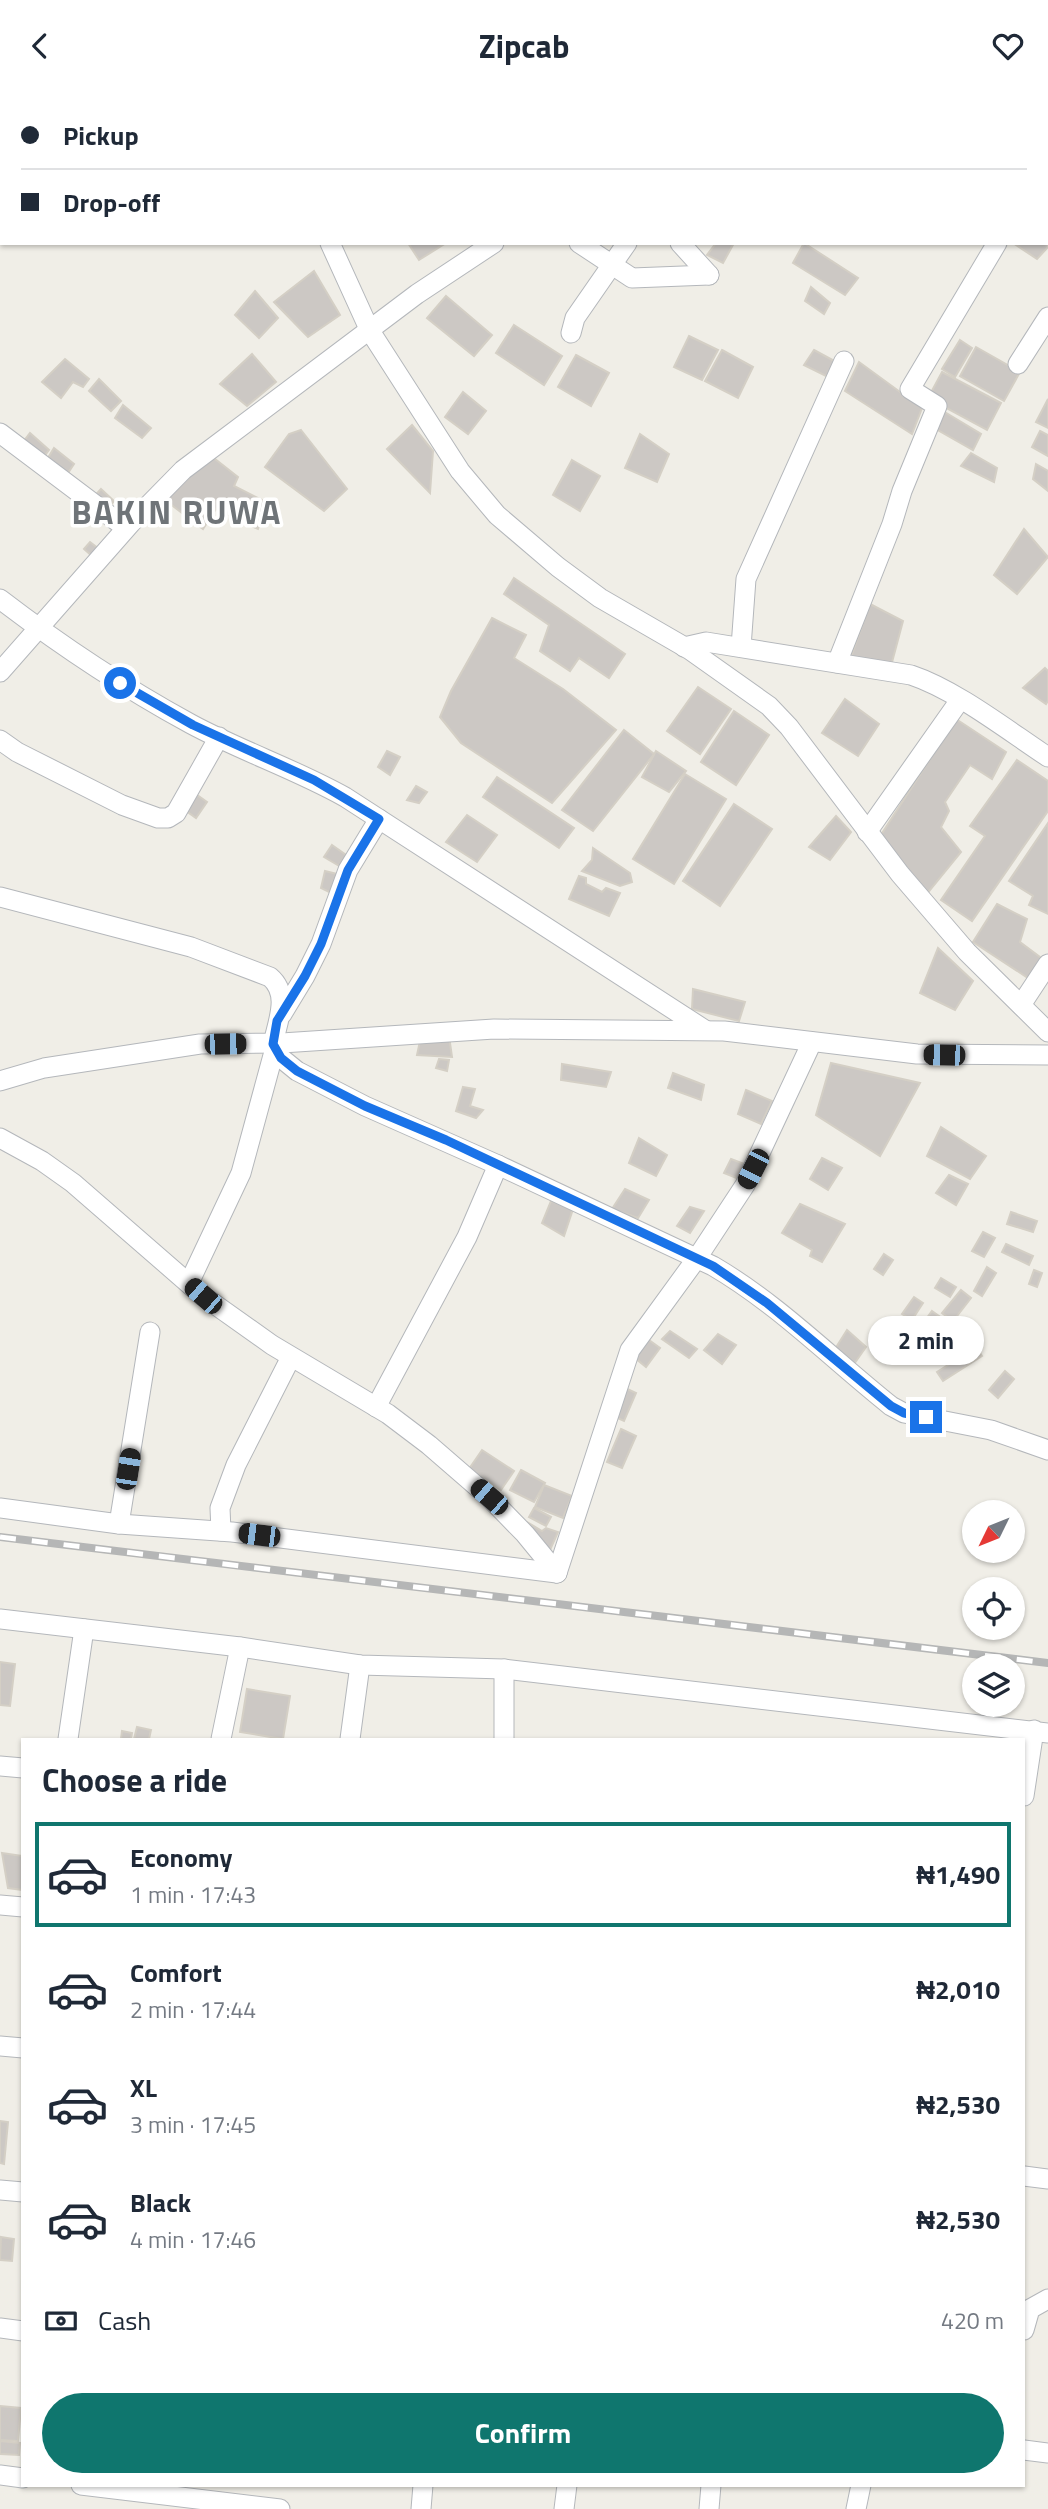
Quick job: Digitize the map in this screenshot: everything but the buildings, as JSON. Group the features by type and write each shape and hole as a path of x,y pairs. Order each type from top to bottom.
{"street":[{"path":"331,245 370,331 460,471 497,515 558,567 600,598 684,647 769,706 789,727 867,832 967,951 1048,1032"},
{"path":"0,673 126,528 183,470 417,295 491,245"},
{"path":"582,245 632,278 709,275 682,245"},
{"path":"571,333 575,318 626,245"},
{"path":"837,663 937,407 910,389 996,245"},
{"path":"1018,363 1048,317"},
{"path":"741,647 746,579 844,361"},
{"path":"0,433 126,528"},
{"path":"0,599 120,683 193,725 314,780 379,819 705,1031"},
{"path":"684,647 706,642 911,675 924,679 1048,757"},
{"path":"867,832 960,701"},
{"path":"0,740 17,752 121,805 158,818 168,818 176,813 219,737"},
{"path":"277,1021 305,976 321,944 348,870 379,819"},
{"path":"0,897 191,947 279,984 282,994 274,1046 241,1173 189,1283"},
{"path":"1021,1005 1048,964"},
{"path":"0,1081 44,1069 200,1044 274,1046 494,1029 705,1031 917,1054 1048,1055"},
{"path":"557,1573 630,1350 697,1258 745,1185 812,1042"},
{"path":"274,1046 281,1058 297,1071 365,1106 498,1165 736,1279 891,1406 904,1413 991,1430 1048,1450"},
{"path":"0,1138 42,1161 73,1183 222,1310 291,1357 376,1407 429,1445 489,1497 525,1534 557,1573"},
{"path":"376,1407 467,1237 498,1165"},
{"path":"119,1524 150,1332"},
{"path":"221,1531 220,1509 236,1465 291,1357"},
{"path":"0,1508 119,1524 221,1531 557,1573"},
{"path":"0,1619 240,1647 359,1665 504,1669 1041,1732 1025,1792"},
{"path":"68,1738 84,1629"},
{"path":"221,1738 240,1647"},
{"path":"350,1738 359,1665"},
{"path":"504,1669 504,1738"},
{"path":"0,1766 21,1768"},
{"path":"0,1905 21,1907"},
{"path":"0,2046 21,2048"},
{"path":"1025,2176 1048,2179"},
{"path":"0,2190 21,2192"},
{"path":"1025,2326 1030,2309 1048,2299"},
{"path":"0,2328 21,2331"},
{"path":"1025,2450 1048,2453"},
{"path":"0,2475 21,2478"},
{"path":"98,2487 280,2509"},
{"path":"421,2509 423,2487"},
{"path":"564,2509 567,2487"},
{"path":"709,2509 711,2487"},
{"path":"856,2509 861,2487"}],"railway":[{"path":"0,1537 1048,1663"}],"district":[{"name":"BAKIN RUWA","path":"177,512"}],"route":[{"path":"120,683 193,725 314,780 379,819 348,870 321,944 305,976 277,1021 273,1044 281,1058 297,1071 365,1106 446,1140 713,1266 736,1279 767,1303 891,1406 904,1413 926,1417"}]}
